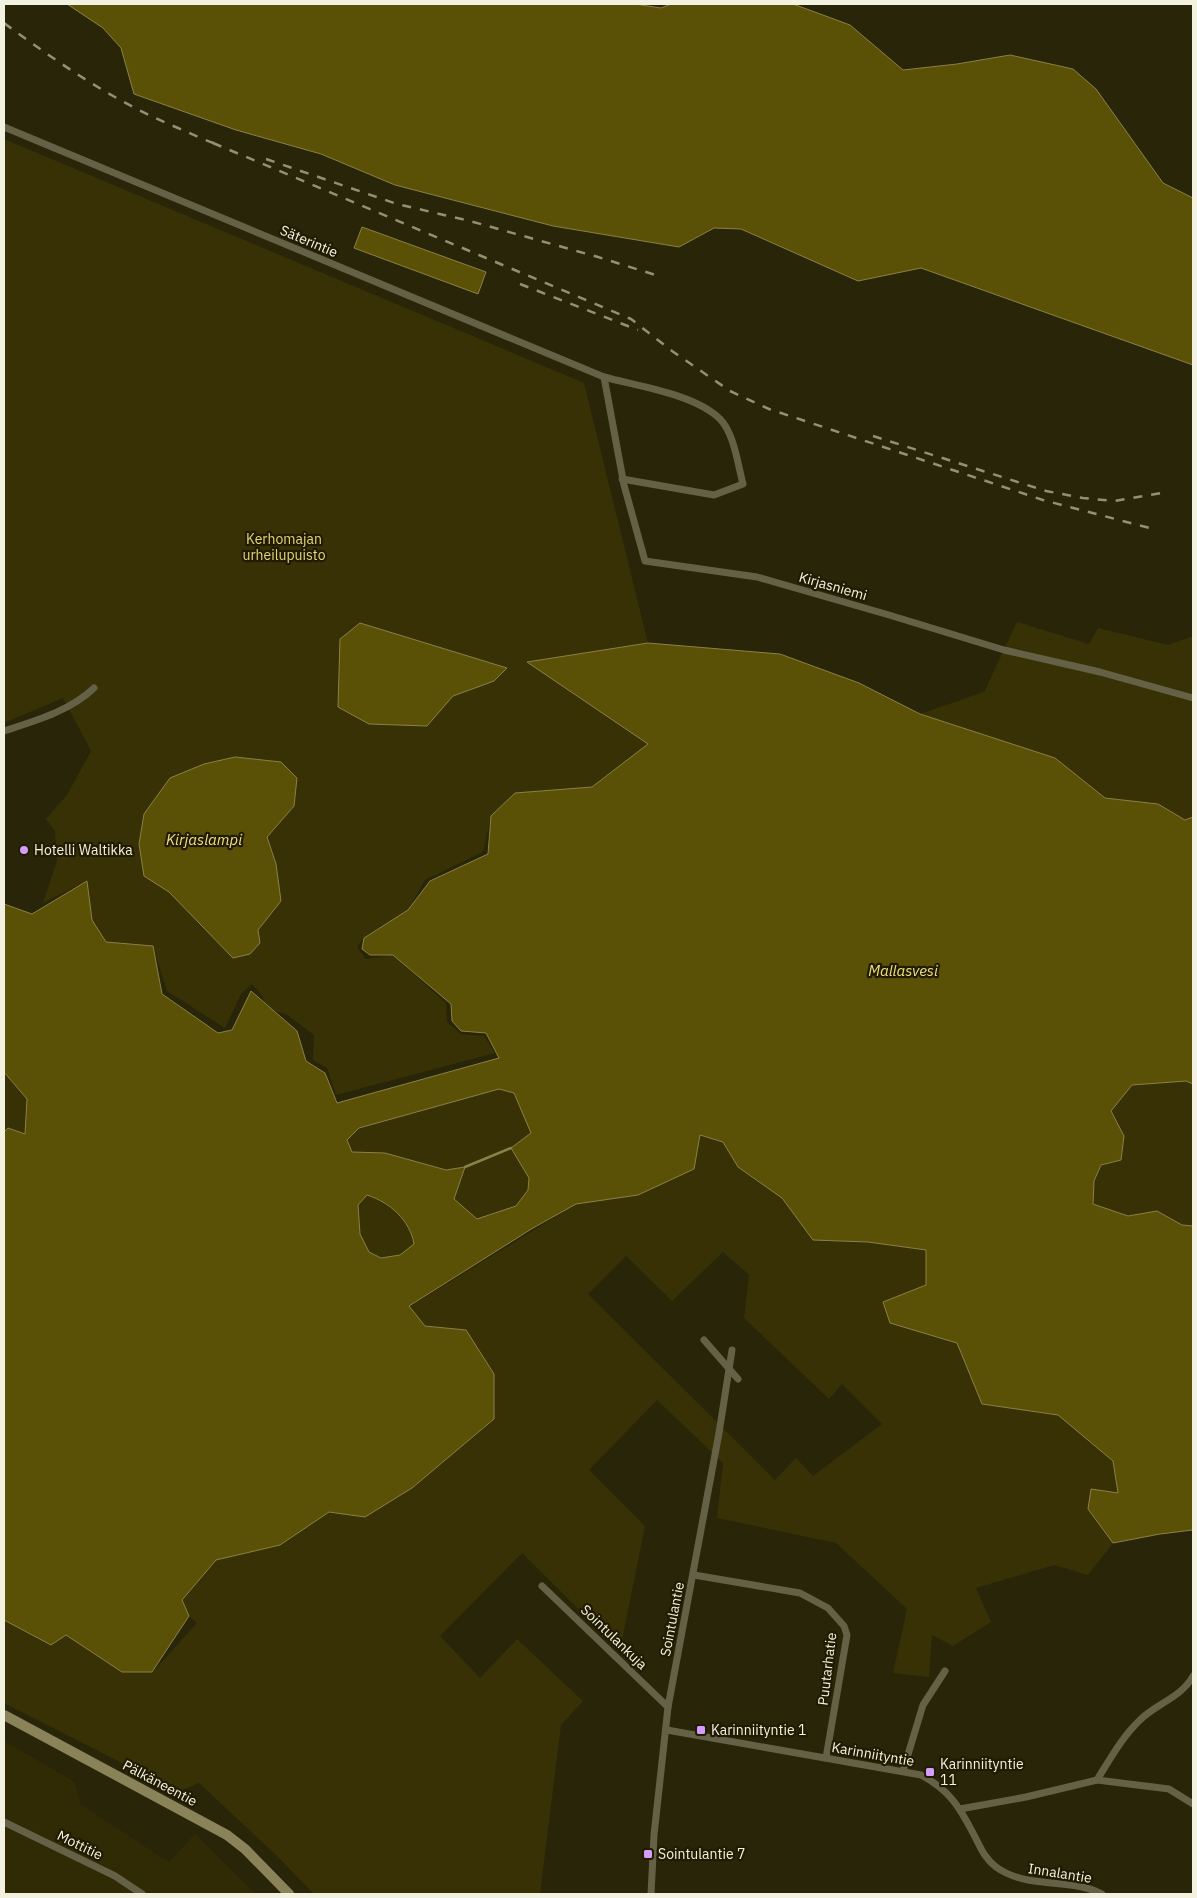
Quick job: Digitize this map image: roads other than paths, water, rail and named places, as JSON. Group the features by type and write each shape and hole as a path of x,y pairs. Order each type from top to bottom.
{"main road":[{"name":"Pälkäneentie","path":"4,1716 227,1835 245,1849 290,1894"}],"street":[{"name":"Säterintie","path":"4,127 604,377 691,400 720,419 734,444 743,484 714,495 622,479"},
{"name":"Kirjasniemi","path":"604,377 622,479 645,560 758,577 1004,650 1100,672 1193,698"},
{"path":"4,731 69,707 94,688"},
{"path":"704,1340 738,1379"},
{"name":"Sointulantie","path":"651,1894 654,1835 667,1730 668,1707 694,1575 732,1350"},
{"name":"Puutarhatie","path":"694,1575 800,1593 828,1608 840,1620 847,1635 826,1758"},
{"name":"Sointulankuja","path":"542,1586 668,1707"},
{"path":"903,1771 923,1705 945,1671"},
{"path":"1097,1780 1118,1744 1140,1720 1174,1696 1189,1683 1193,1676"},
{"name":"Karinniityntie","path":"667,1730 921,1775 936,1783 949,1794 960,1809"},
{"path":"960,1809 1026,1797 1097,1780 1169,1789 1193,1804"},
{"name":"Innalantie","path":"960,1809 985,1857 1007,1874 1033,1882 1073,1885 1102,1894"},
{"name":"Mottitie","path":"4,1822 115,1876 142,1894"}],"water":[{"path":"67,4 635,4 661,8 671,4 793,4 850,25 903,70 957,64 1010,55 1073,69 1096,89 1163,183 1193,198 1193,365 921,268 858,281 741,229 714,228 679,247 553,226 395,185 321,154 236,130 134,94 121,48 103,28"},
{"path":"362,227 486,272 478,294 354,248"},
{"path":"360,623 507,668 494,681 453,696 427,726 369,724 338,707 340,639"},
{"name":"Mallasvesi","path":"648,643 780,654 859,683 920,714 1055,758 1105,798 1158,804 1185,820 1193,817 1193,1084 1186,1081 1132,1085 1111,1111 1124,1136 1121,1160 1101,1165 1094,1181 1093,1204 1128,1216 1157,1211 1182,1225 1193,1226 1193,1530 1113,1543 1088,1509 1091,1489 1118,1493 1113,1461 1058,1415 982,1404 957,1343 890,1323 883,1302 926,1285 926,1250 868,1242 813,1240 782,1198 738,1167 723,1142 700,1135 694,1169 638,1195 576,1204 533,1228 409,1306 425,1326 466,1330 494,1374 494,1419 412,1488 365,1517 329,1512 280,1545 216,1560 182,1600 189,1616 152,1672 122,1672 66,1635 51,1645 4,1620 4,1132 8,1128 25,1134 27,1099 4,1072 4,904 32,914 87,881 92,920 106,942 153,946 162,994 218,1033 232,1030 251,991 297,1031 306,1061 325,1073 337,1103 499,1058 486,1033 461,1031 452,1021 451,1004 393,955 370,955 362,949 364,938 408,910 430,881 488,854 491,816 515,793 592,787 648,744 527,662","holes":["499,1089 514,1093 531,1133 511,1148 529,1178 528,1190 516,1206 477,1219 454,1199 465,1167 446,1170 385,1153 352,1152 347,1140 359,1128","367,1195 390,1207 408,1227 414,1244 400,1255 381,1258 369,1252 360,1234 358,1205"]},
{"name":"Kirjaslampi","path":"235,757 281,762 297,778 294,806 267,837 276,864 281,901 258,930 260,943 250,954 233,958 169,892 144,876 139,844 144,814 170,778 204,764"}],"waterway":[{"path":"465,1167 511,1148"}],"railway":[{"path":"4,23 109,94 154,117 220,145"},
{"path":"213,143 631,319 672,351 730,391 769,409 1043,500 1157,530"},
{"path":"266,159 397,204 470,221 662,277"},
{"path":"520,284 638,330"},
{"path":"873,436 1046,491 1083,498 1114,501 1168,492"}],"place":[{"name":"Hotelli Waltikka","path":"24,850"},
{"name":"Karinniityntie 1","path":"701,1730"},
{"name":"Karinniityntie 11","path":"930,1772"},
{"name":"Sointulantie 7","path":"648,1854"}],"park label":[{"name":"Kerhomajan urheilupuisto","path":"284,548"}]}
